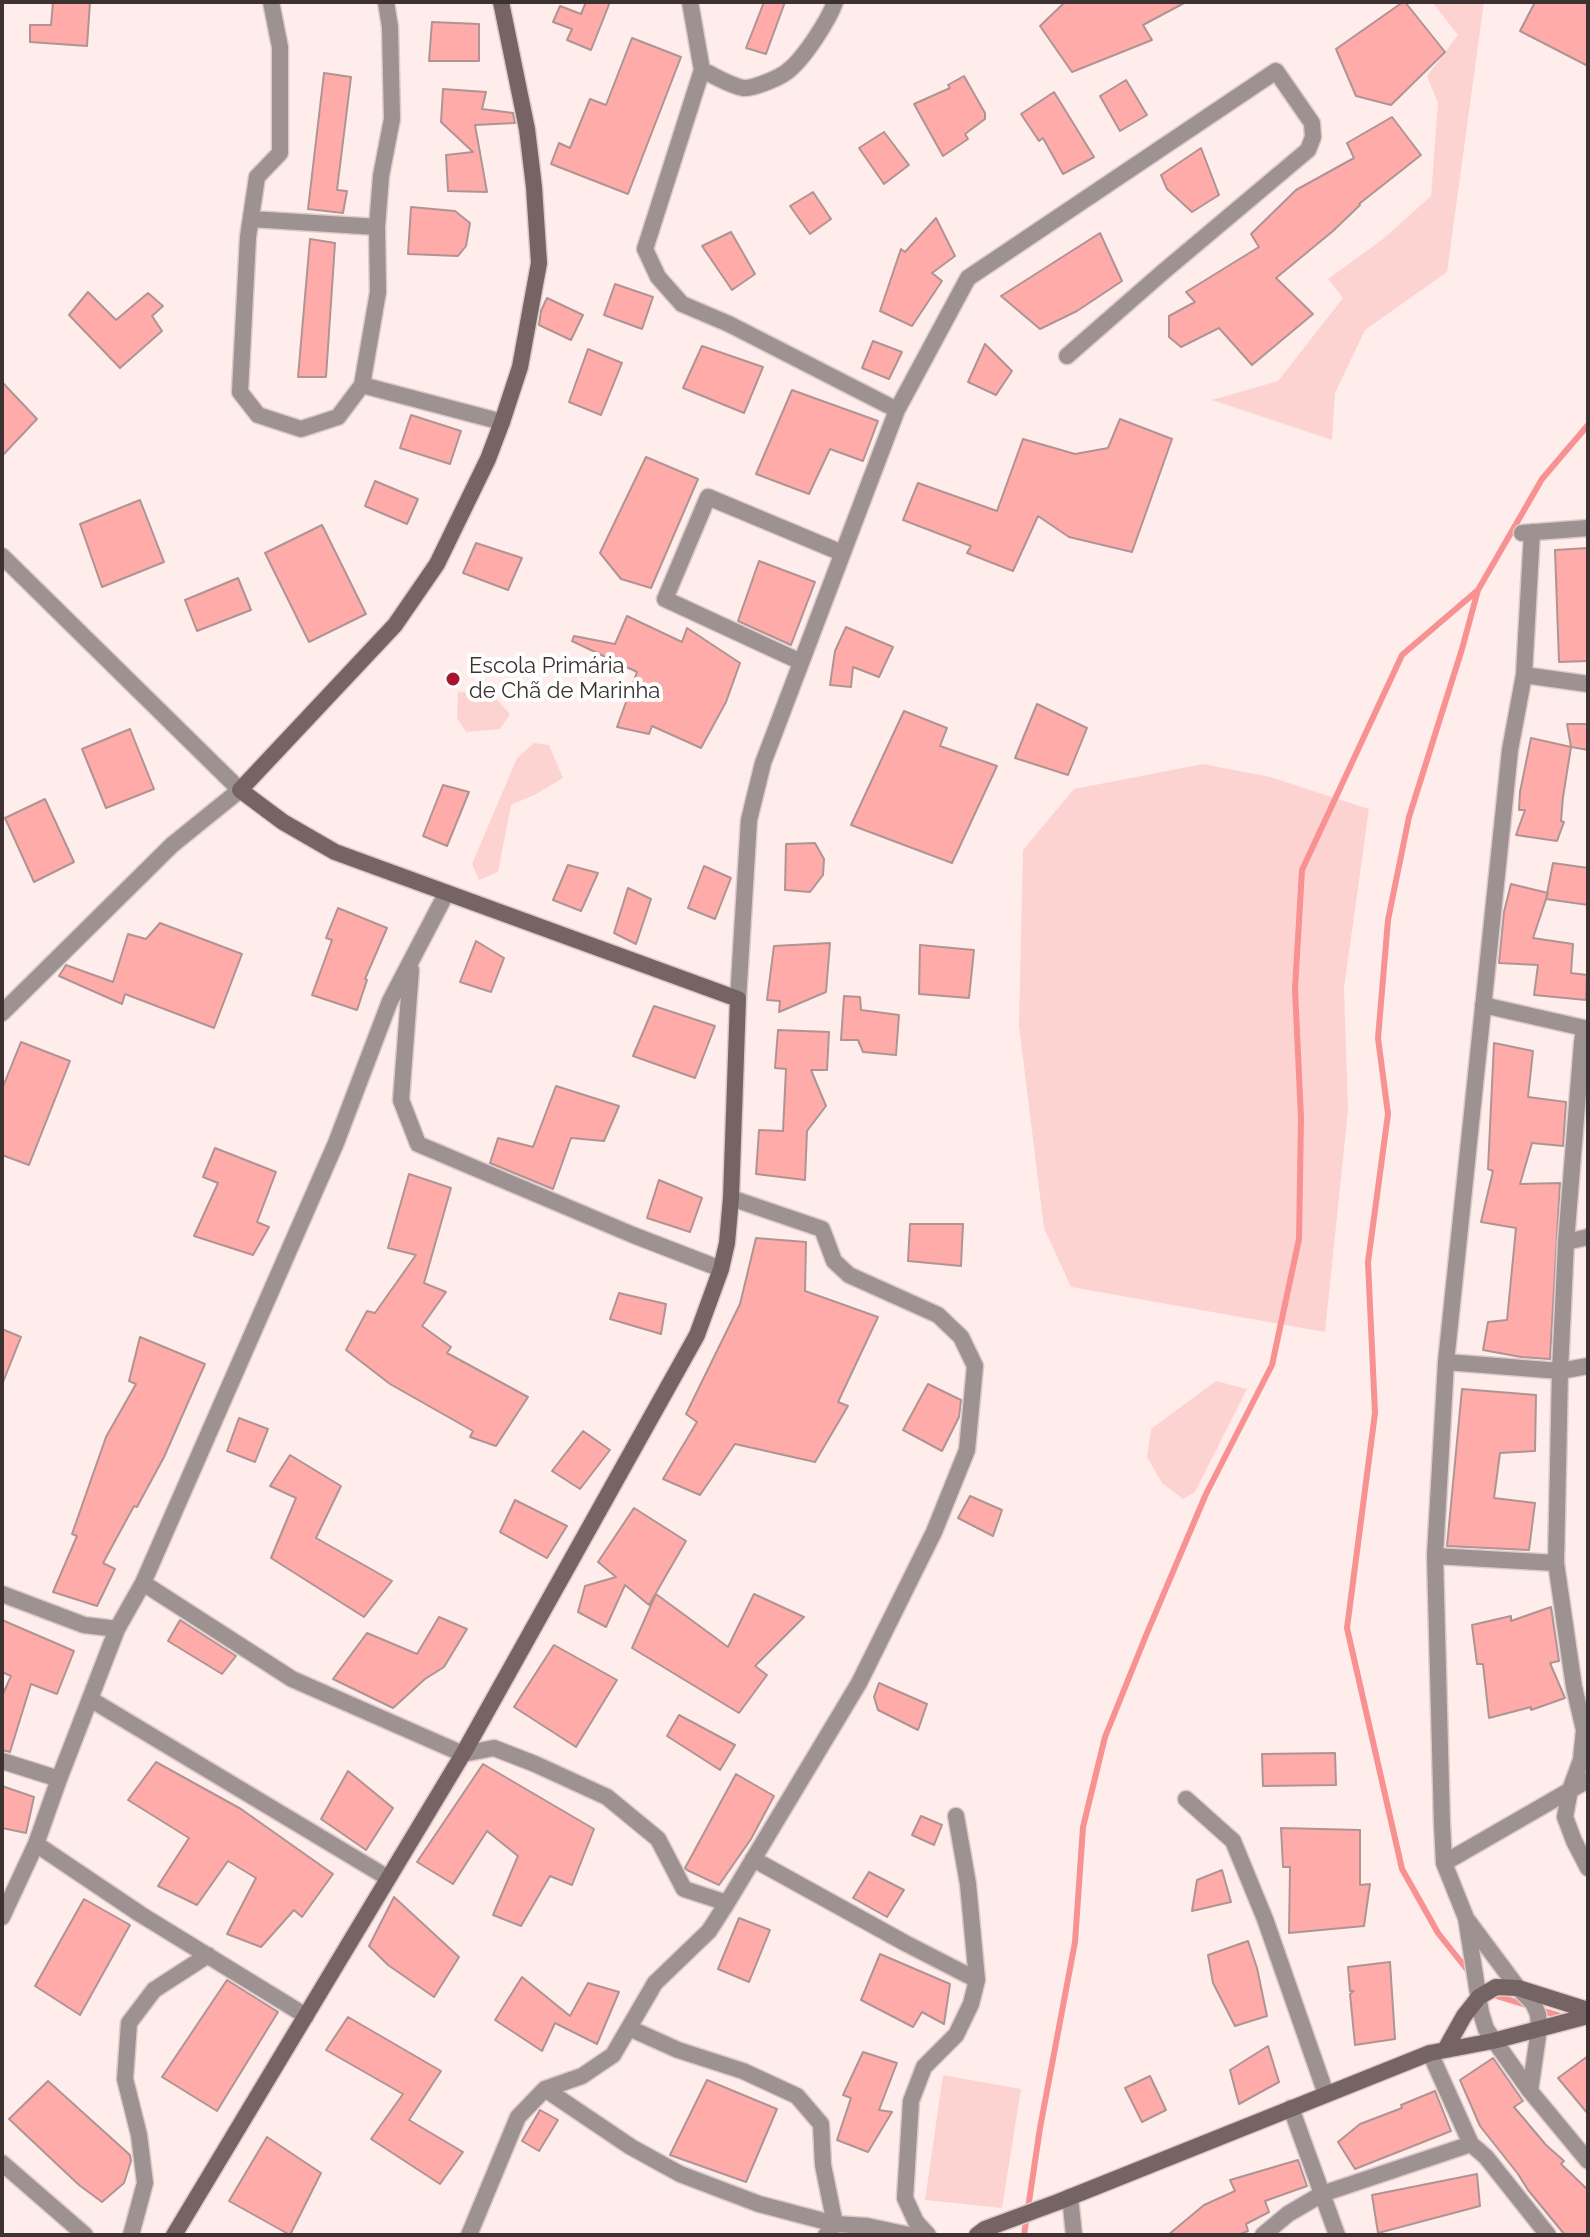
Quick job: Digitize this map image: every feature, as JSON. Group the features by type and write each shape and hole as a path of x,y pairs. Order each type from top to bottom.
{"street":[{"path":"271,2 280,47 280,153 257,177 247,252 240,392 258,415 301,429 338,417 362,385 378,292 377,227 381,176 392,119 390,27 386,2"},
{"path":"2,1013 172,845 240,790 395,625 437,564 488,459 502,422 520,367 539,263 527,129 501,2"},
{"path":"690,2 702,70 645,249 658,277 682,304 729,324 897,410"},
{"path":"702,70 743,88 752,88 788,72 835,2"},
{"path":"174,2235 463,1754 697,1335 727,1243 749,820 763,763 897,410 968,278 1276,71 1312,123 1313,137 1308,150 1067,356"},
{"path":"251,219 377,227"},
{"path":"362,385 502,422"},
{"path":"801,662 665,599 708,497 842,553"},
{"path":"1588,528 1527,533 1524,675 1510,750 1446,1362 1435,1556 1444,1863 1466,1918 1481,2013 1493,2041 1588,2161"},
{"path":"2,556 240,790 283,822 335,852 738,999"},
{"path":"1524,675 1588,684"},
{"path":"2,1917 36,1844 117,1629 143,1583 336,1143 390,1001 446,894"},
{"path":"411,961 401,1100 418,1144 721,1269"},
{"path":"1483,1005 1586,1028 1566,1242 1556,1563 1574,1687 1584,1730 1581,1760 1570,1790 1565,1817 1588,1868"},
{"path":"469,2235 518,2117 545,2089 582,2076 613,2055 655,1983 709,1931 727,1903 859,1683 934,1532 967,1450 975,1366 961,1337 938,1315 849,1275 834,1261 822,1229 731,1198"},
{"path":"1566,1242 1588,1237"},
{"path":"1446,1362 1560,1371 1588,1366"},
{"path":"1435,1556 1556,1563"},
{"path":"143,1583 292,1679 463,1754 494,1748 607,1797 658,1839 684,1889 727,1903"},
{"path":"2,1594 84,1625 117,1629"},
{"path":"90,1699 388,1878"},
{"path":"2,1761 59,1779"},
{"path":"1444,1863 1588,1780"},
{"path":"1186,1799 1233,1841 1265,1919 1326,2094"},
{"path":"928,2235 916,2222 905,2198 911,2101 924,2067 956,2035 971,2004 977,1980 968,1884 956,1816"},
{"path":"36,1844 140,1914 306,2016"},
{"path":"753,1859 977,1980"},
{"path":"1466,1918 1518,1988 1533,2003 1538,2014 1539,2029 1530,2091"},
{"path":"131,2235 145,2183 139,2135 125,2079 129,2023 154,1990 208,1955"},
{"path":"1438,2050 1479,1997 1496,1987 1518,1988 1588,2013"},
{"path":"981,2232 1438,2050 1493,2041 1588,2013"},
{"path":"629,2028 678,2050 743,2071 797,2096 821,2124 830,2230"},
{"path":"1438,2050 1471,2144 1486,2157 1548,2235"},
{"path":"545,2089 631,2147 680,2174 830,2230 867,2226 909,2235"},
{"path":"1291,2108 1337,2235"},
{"path":"1263,2235 1288,2214 1322,2194 1471,2144"},
{"path":"2,2163 85,2235"},
{"path":"1064,2200 1074,2235"}],"shaded area":[{"path":"1432,2 1484,2 1447,272 1365,330 1335,393 1332,440 1212,400 1278,381 1343,298 1328,279 1383,239 1431,196 1438,103 1427,76 1458,35"},
{"path":"458,692 492,694 510,714 500,729 466,732 457,718"},
{"path":"534,743 549,745 563,778 511,805 498,872 479,880 472,864 517,758"},
{"path":"1203,764 1270,777 1369,809 1344,988 1348,1110 1325,1332 1071,1287 1044,1228 1019,1026 1023,850 1074,789"},
{"path":"1216,1381 1247,1389 1195,1492 1183,1499 1162,1483 1147,1457 1151,1429"},
{"path":"943,2075 1021,2089 1002,2208 925,2200"}],"building":[{"path":"53,2 90,2 87,46 30,42 30,25 51,25"},
{"path":"586,2 610,2 591,50 567,40 572,29 553,22 560,6 581,14"},
{"path":"764,2 785,2 766,54 746,48"},
{"path":"1065,2 1186,2 1143,25 1152,40 1072,72 1040,26"},
{"path":"1403,2 1445,52 1391,105 1356,96 1336,49"},
{"path":"1535,2 1588,2 1588,66 1520,31"},
{"path":"432,22 479,24 479,61 429,61"},
{"path":"632,38 681,57 628,194 551,164 559,143 570,148 590,99 606,105"},
{"path":"324,73 351,77 337,190 347,191 343,213 308,209"},
{"path":"964,76 985,113 985,119 965,134 968,139 943,156 914,104 950,88 948,85"},
{"path":"1126,80 1147,115 1120,131 1100,96"},
{"path":"443,89 486,92 482,109 513,113 515,123 475,125 487,192 448,191 446,155 473,152 441,122"},
{"path":"1054,92 1094,157 1063,174 1043,138 1039,141 1021,114"},
{"path":"1392,117 1421,155 1359,204 1333,231 1276,278 1313,314 1252,365 1219,328 1181,347 1169,337 1169,316 1195,302 1186,292 1259,247 1251,234 1296,190 1354,158 1347,143"},
{"path":"884,132 909,165 884,184 859,148"},
{"path":"1201,148 1219,195 1192,212 1167,189 1161,175"},
{"path":"813,192 831,219 810,234 790,206"},
{"path":"411,207 455,211 470,223 466,246 458,256 408,254"},
{"path":"936,218 955,256 932,273 942,281 912,326 880,311 901,249 905,252"},
{"path":"731,232 755,274 732,290 702,246"},
{"path":"1100,233 1122,281 1077,311 1040,329 1001,296"},
{"path":"310,239 335,243 326,377 298,377"},
{"path":"615,284 653,297 642,329 604,315"},
{"path":"88,292 116,320 148,293 163,306 152,316 162,331 120,368 69,315"},
{"path":"547,298 583,315 571,340 539,325"},
{"path":"873,341 902,352 889,379 862,368"},
{"path":"985,344 1012,371 996,395 968,382"},
{"path":"702,346 763,367 744,413 683,388"},
{"path":"588,349 622,363 601,415 569,402"},
{"path":"2,382 37,419 2,456"},
{"path":"792,390 878,421 863,461 830,449 809,494 756,474"},
{"path":"411,415 461,431 450,464 400,448"},
{"path":"1120,419 1172,439 1132,552 1069,537 1038,516 1013,571 967,553 971,546 903,520 918,483 997,511 1023,439 1075,454 1108,448"},
{"path":"646,457 698,479 651,588 621,579 600,553"},
{"path":"375,481 418,499 407,524 365,506"},
{"path":"140,500 164,562 102,587 80,524"},
{"path":"322,525 366,614 309,642 265,553"},
{"path":"476,543 522,558 508,590 463,573"},
{"path":"1588,548 1588,661 1559,662 1555,550"},
{"path":"759,561 815,582 791,645 738,621"},
{"path":"238,578 251,610 197,631 185,600"},
{"path":"627,616 682,642 687,628 740,663 726,702 701,748 652,726 649,734 617,727 637,672 572,641 574,636 615,644"},
{"path":"846,627 893,647 879,677 853,667 851,687 830,685 835,651"},
{"path":"1037,704 1087,728 1068,775 1015,758"},
{"path":"904,711 947,728 940,746 997,766 952,863 851,825"},
{"path":"1567,724 1588,724 1588,750 1571,747"},
{"path":"130,729 154,789 106,808 82,749"},
{"path":"1531,738 1571,747 1563,797 1561,821 1564,822 1557,841 1516,835 1525,810 1519,810 1520,792"},
{"path":"443,785 469,792 447,846 423,836"},
{"path":"45,799 74,862 34,882 5,818"},
{"path":"815,843 824,859 823,875 810,892 785,890 786,844"},
{"path":"1553,863 1588,868 1588,905 1546,899"},
{"path":"568,865 598,873 581,911 553,900"},
{"path":"704,866 731,878 715,919 688,908"},
{"path":"1511,884 1548,893 1533,938 1573,944 1571,973 1587,975 1586,1000 1534,995 1538,965 1499,963 1504,912"},
{"path":"628,888 651,899 636,944 614,933"},
{"path":"338,908 387,928 365,979 357,1010 312,995 332,940 326,938"},
{"path":"160,923 242,954 214,1028 125,994 122,1004 59,976 66,965 113,982 128,934 146,939"},
{"path":"476,941 504,958 491,992 460,982"},
{"path":"830,943 826,992 779,1012 780,1001 767,1000 774,946"},
{"path":"920,945 974,950 969,998 919,994"},
{"path":"844,996 860,997 861,1010 899,1015 896,1055 863,1052 858,1040 841,1040"},
{"path":"654,1006 715,1026 695,1078 633,1056"},
{"path":"778,1030 829,1032 827,1070 811,1070 826,1106 807,1131 805,1180 756,1174 759,1130 783,1131 786,1069 775,1068"},
{"path":"21,1042 70,1061 29,1165 2,1155 2,1089"},
{"path":"1494,1043 1533,1051 1528,1097 1566,1102 1563,1146 1532,1143 1520,1184 1560,1183 1550,1359 1483,1350 1488,1322 1507,1320 1516,1228 1481,1222 1493,1171 1488,1169"},
{"path":"556,1086 619,1106 604,1141 571,1138 553,1189 490,1163 498,1138 533,1147"},
{"path":"215,1148 276,1172 257,1222 269,1227 253,1255 194,1236 218,1183 203,1177"},
{"path":"409,1174 451,1188 424,1283 446,1292 422,1326 451,1347 447,1353 528,1397 496,1446 470,1437 473,1431 390,1384 346,1350 367,1311 375,1313 416,1255 388,1248"},
{"path":"659,1180 702,1198 690,1232 647,1218"},
{"path":"910,1224 963,1224 961,1266 908,1261"},
{"path":"756,1238 806,1242 805,1291 878,1317 838,1402 848,1406 815,1462 735,1444 700,1495 663,1479 697,1422 686,1414 740,1304"},
{"path":"619,1293 666,1304 661,1334 610,1319"},
{"path":"2,1329 21,1337 3,1382 2,1382"},
{"path":"140,1337 205,1364 164,1457 103,1563 115,1569 97,1606 53,1592 77,1536 72,1534 106,1437 136,1384 129,1381"},
{"path":"928,1384 961,1400 959,1417 942,1451 903,1430"},
{"path":"1462,1389 1536,1395 1535,1451 1500,1453 1494,1498 1535,1503 1529,1550 1447,1546"},
{"path":"239,1418 268,1429 255,1462 227,1451"},
{"path":"583,1431 610,1450 580,1489 552,1471"},
{"path":"290,1455 341,1486 316,1538 392,1581 364,1617 271,1558 296,1498 270,1486"},
{"path":"970,1496 1002,1510 993,1536 958,1518"},
{"path":"515,1500 567,1526 547,1558 500,1532"},
{"path":"634,1508 686,1541 649,1605 625,1585 606,1627 578,1612 585,1586 616,1577 598,1562"},
{"path":"656,1594 728,1647 754,1594 804,1617 755,1666 767,1675 739,1713 632,1648"},
{"path":"1551,1607 1559,1661 1550,1663 1565,1698 1531,1710 1531,1707 1489,1718 1483,1664 1477,1664 1472,1625 1511,1616 1511,1621"},
{"path":"439,1617 467,1629 444,1667 425,1679 393,1708 333,1679 367,1633 417,1654"},
{"path":"2,1620 74,1651 57,1694 31,1684 10,1752 2,1750 2,1696 11,1676 2,1672"},
{"path":"180,1620 236,1656 222,1674 168,1641"},
{"path":"554,1645 617,1680 576,1747 514,1707"},
{"path":"879,1683 927,1704 918,1730 878,1710 874,1697"},
{"path":"679,1715 735,1745 720,1770 667,1736"},
{"path":"1335,1753 1336,1785 1263,1786 1262,1754"},
{"path":"156,1762 241,1809 333,1874 302,1917 294,1910 261,1947 227,1934 256,1878 228,1861 197,1905 158,1886 189,1838 128,1800"},
{"path":"483,1764 594,1829 572,1885 550,1876 521,1926 493,1915 518,1856 487,1831 453,1884 417,1862"},
{"path":"348,1771 393,1808 366,1850 321,1819"},
{"path":"736,1774 774,1796 751,1839 719,1885 685,1868"},
{"path":"2,1786 34,1797 26,1833 2,1828"},
{"path":"921,1816 942,1825 934,1845 912,1835"},
{"path":"1281,1828 1360,1830 1360,1885 1370,1884 1364,1926 1289,1933 1290,1867 1283,1867"},
{"path":"1222,1870 1231,1902 1192,1911 1197,1880"},
{"path":"869,1872 904,1890 887,1917 853,1898"},
{"path":"394,1897 459,1957 434,1997 388,1965 369,1946"},
{"path":"84,1899 130,1925 80,2015 35,1986"},
{"path":"739,1918 770,1930 749,1982 718,1969"},
{"path":"1248,1941 1267,2016 1235,2026 1213,1983 1208,1955"},
{"path":"880,1954 950,1984 944,2024 922,2012 913,2027 861,2000"},
{"path":"1390,1962 1395,2039 1355,2045 1350,1994 1354,1991 1350,1991 1348,1967"},
{"path":"522,1977 570,2016 588,1983 619,1992 597,2044 555,2023 542,2051 495,2020"},
{"path":"227,1980 278,2012 217,2111 162,2077"},
{"path":"348,2017 441,2071 409,2120 463,2152 440,2184 371,2139 403,2094 326,2050"},
{"path":"1268,2046 1279,2082 1239,2104 1230,2070"},
{"path":"863,2052 897,2063 879,2110 892,2112 868,2152 837,2140 851,2098 843,2095"},
{"path":"1588,2056 1588,2114 1558,2078"},
{"path":"1493,2058 1523,2101 1514,2107 1564,2161 1561,2164 1588,2190 1588,2235 1565,2235 1480,2126 1460,2080"},
{"path":"1150,2076 1166,2110 1142,2122 1125,2088"},
{"path":"707,2080 777,2109 746,2182 670,2155"},
{"path":"48,2081 130,2155 124,2183 102,2202 79,2185 9,2119"},
{"path":"1435,2091 1451,2131 1355,2169 1338,2142 1360,2124"},
{"path":"540,2110 558,2120 539,2151 522,2141"},
{"path":"267,2137 321,2173 290,2235 229,2201"},
{"path":"1298,2160 1307,2186 1265,2201 1269,2212 1246,2224 1248,2231 1238,2235 1168,2235 1204,2205 1235,2191 1230,2180"},
{"path":"1477,2174 1480,2206 1378,2233 1372,2195"}],"waterway":[{"path":"1469,1972 1438,1933 1402,1869 1347,1628 1375,1413 1368,1262 1388,1114 1378,1038 1388,920 1409,817 1478,590 1542,479 1588,425"},
{"path":"1024,2235 1040,2128 1075,1942 1083,1827 1105,1737 1206,1494 1272,1365 1299,1239 1301,1118 1295,989 1302,870 1402,655 1478,590"},
{"path":"1490,1994 1529,2006"},
{"path":"1540,2010 1564,2017"}],"place":[{"name":"Escola Primária de Chã de Marinha","path":"453,679"}]}
